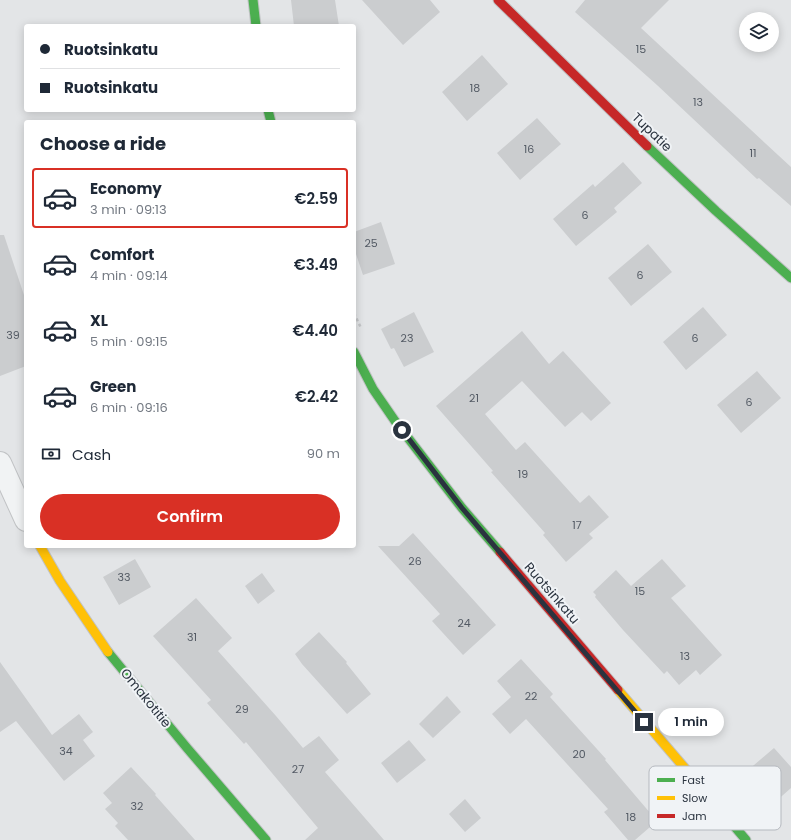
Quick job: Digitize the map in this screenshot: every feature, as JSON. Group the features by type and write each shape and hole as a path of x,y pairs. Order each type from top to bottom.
{"street":[{"path":"253,0 256,24"},
{"name":"Tupatie","path":"498,0 588,90 756,248 791,278"},
{"name":"Ruotsinkatu","path":"356,356 373,389 395,421 462,508 683,766"},
{"path":"0,463 24,516"},
{"name":"Omakotitie","path":"41,548 60,581 105,648 187,748 266,840"},
{"name":"Ruotsinkatu","path":"737,830 746,840"}],"building":[{"path":"291,0 335,0 339,24 294,24"},
{"path":"362,0 430,0 440,12 403,45"},
{"path":"585,0 669,0 641,28 791,167 791,206 759,178 757,179 657,85 575,12"},
{"path":"482,55 508,84 467,121 442,92"},
{"path":"537,118 561,144 520,180 497,153"},
{"path":"623,162 642,183 614,208 617,212 576,246 553,219 593,184 595,187"},
{"path":"381,222 395,264 363,275 356,254 356,231"},
{"path":"0,235 4,235 24,295 24,367 0,376"},
{"path":"648,244 672,272 631,306 608,278"},
{"path":"703,307 727,335 686,370 663,342"},
{"path":"414,312 434,352 404,367 394,348 391,349 381,329"},
{"path":"522,331 549,364 563,351 611,403 591,421 582,412 565,427 522,381 485,414 516,450 525,442 580,503 589,495 609,517 589,534 593,538 566,562 543,535 545,533 491,472 493,471 436,406"},
{"path":"757,371 781,398 741,433 717,405"},
{"path":"413,533 496,625 463,655 432,621 440,614 378,546 399,546"},
{"path":"135,559 151,587 119,605 103,577"},
{"path":"662,559 686,586 671,598 722,655 700,675 696,670 679,685 667,671 664,674 623,630 595,597 596,595 593,592 616,570 631,586"},
{"path":"262,573 275,591 258,604 245,586"},
{"path":"196,598 232,638 218,651 303,748 319,736 339,760 325,772 384,840 305,840 318,828 246,742 244,744 207,703 211,700 153,636"},
{"path":"319,632 347,662 346,663 371,694 347,714 302,664 295,654"},
{"path":"521,659 553,694 550,697 606,759 605,760 649,812 649,828 635,840 628,840 604,812 608,809 526,719 510,734 492,714 511,697 497,681"},
{"path":"0,662 52,735 79,714 93,732 83,740 95,756 64,781 16,721 0,732"},
{"path":"447,696 461,712 433,738 419,724"},
{"path":"409,740 426,760 397,783 381,763"},
{"path":"774,748 791,767 791,788 781,797 781,766 753,766"},
{"path":"131,767 195,840 128,840 115,826 118,823 105,809 112,803 103,793"},
{"path":"465,799 481,818 465,832 449,814"}],"traffic: fast":[{"path":"253,0 256,24"},
{"path":"268,112 270,120"},
{"path":"647,146 716,211 791,278"},
{"path":"356,356 373,389 395,421 462,508 500,552"},
{"path":"108,652 187,748 266,840"},
{"path":"737,830 746,840"}],"traffic: slow":[{"path":"41,548 60,581 108,652"},
{"path":"618,690 683,766"}],"traffic: jam":[{"path":"498,0 647,146"},
{"path":"500,552 618,690"}],"route":[{"path":"402,430 462,508 644,722"}]}
